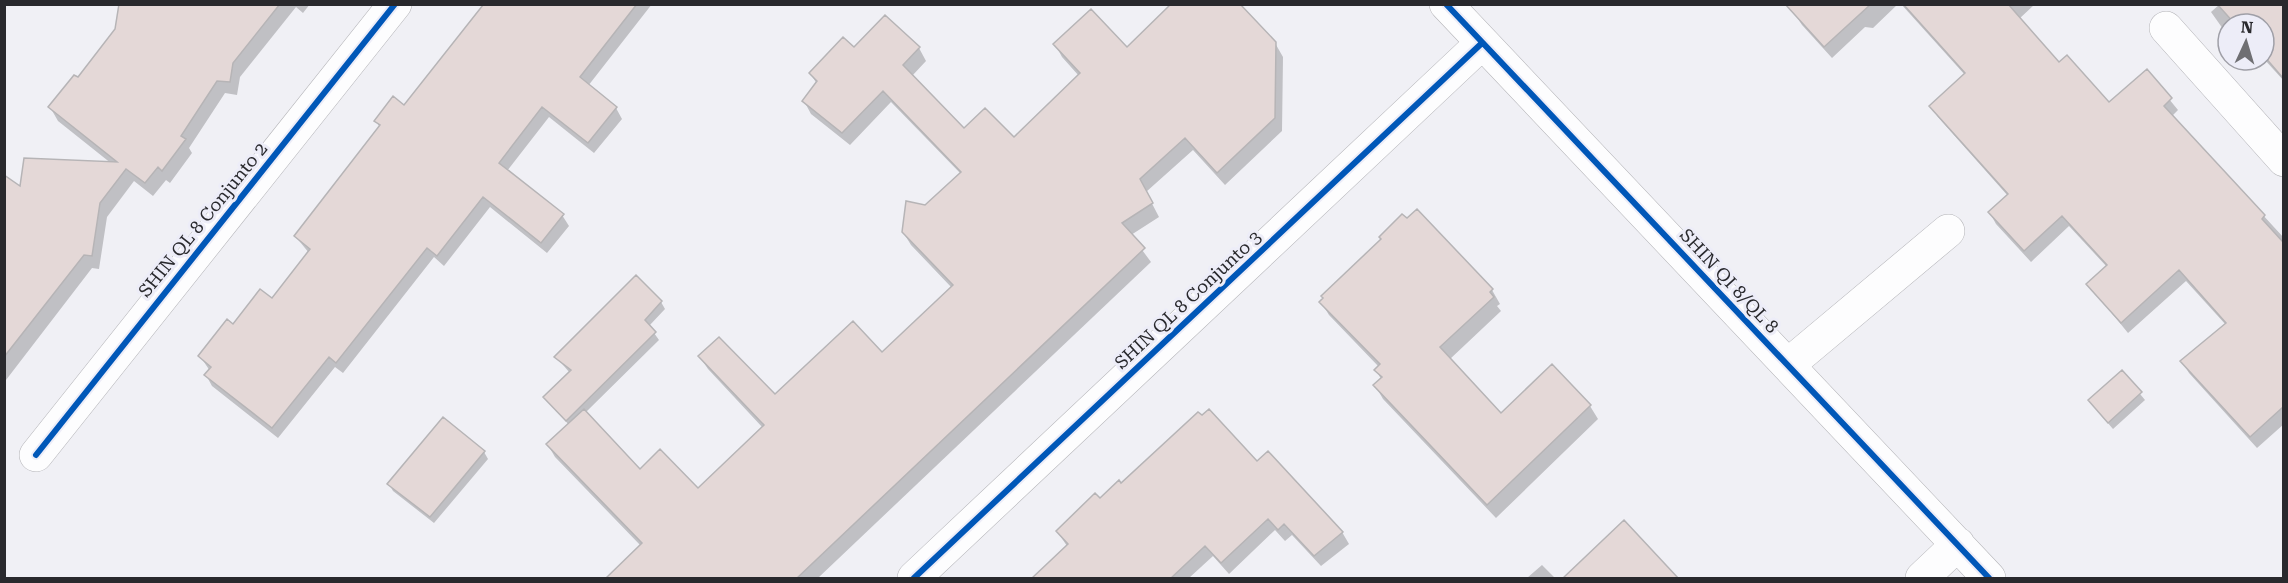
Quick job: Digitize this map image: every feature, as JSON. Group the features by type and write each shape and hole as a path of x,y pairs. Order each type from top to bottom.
{"street":[{"name":"SHIN QL 8 Conjunto 2","path":"36,454 394,4"},
{"name":"SHIN QI 8/QL 8","path":"1446,4 1989,579"},
{"path":"2166,28 2283,160"},
{"name":"SHIN QL 8 Conjunto 3","path":"914,579 1482,43"},
{"path":"1788,365 1948,231"},
{"path":"1922,579 1958,544"}],"building":[{"path":"119,4 280,4 233,63 230,82 217,81 181,136 186,139 162,171 158,167 145,183 126,169 100,203 92,256 84,255 4,357 4,175 20,186 24,158 117,162 48,107 74,75 78,77 115,29"},
{"path":"637,4 580,77 617,107 588,143 542,107 499,163 564,214 541,243 483,197 437,256 427,248 336,363 329,357 272,428 204,375 211,367 198,356 227,319 233,324 260,289 272,298 310,249 294,236 380,125 374,121 393,96 404,105 483,5"},
{"path":"1171,4 1240,4 1276,42 1275,118 1217,173 1185,138 1140,179 1153,203 1122,223 1145,248 796,579 605,579 642,543 546,444 584,409 640,469 660,449 698,488 764,425 698,356 719,337 775,394 853,321 882,352 953,285 902,232 906,201 925,205 961,172 883,91 842,133 802,101 817,81 809,73 843,37 854,47 885,15 920,47 903,65 964,128 985,108 1014,137 1080,73 1053,44 1091,9 1127,47"},
{"path":"1785,4 1871,4 1824,47"},
{"path":"1903,4 2008,4 2059,62 2067,55 2109,102 2147,69 2172,98 2164,106 2265,215 2262,219 2283,242 2283,407 2250,437 2180,361 2226,323 2179,270 2121,323 2086,284 2107,265 2062,216 2024,251 1988,212 2008,194 1929,106 1965,73"},
{"path":"2217,4 2283,4 2283,78 2276,70 2276,12 2224,12"},
{"path":"1417,209 1493,289 1490,292 1494,297 1440,347 1501,413 1552,364 1591,405 1487,505 1373,385 1382,377 1374,370 1380,364 1319,302 1323,298 1321,296 1381,239 1379,237 1402,214 1407,218"},
{"path":"636,275 662,301 645,320 656,332 566,421 543,397 571,370 554,357"},
{"path":"2122,370 2142,392 2108,423 2088,400"},
{"path":"1209,409 1257,461 1268,451 1343,532 1314,556 1284,524 1278,530 1268,519 1221,563 1205,546 1170,579 1031,579 1068,544 1056,531 1095,493 1100,498 1119,480 1121,483 1198,412 1202,415"},
{"path":"443,417 485,451 430,517 387,484"},
{"path":"1624,520 1679,579 1562,579"}],"cycle path":[{"path":"36,455 395,4"},
{"path":"1446,4 1989,578"},
{"path":"914,578 1482,43"}]}
